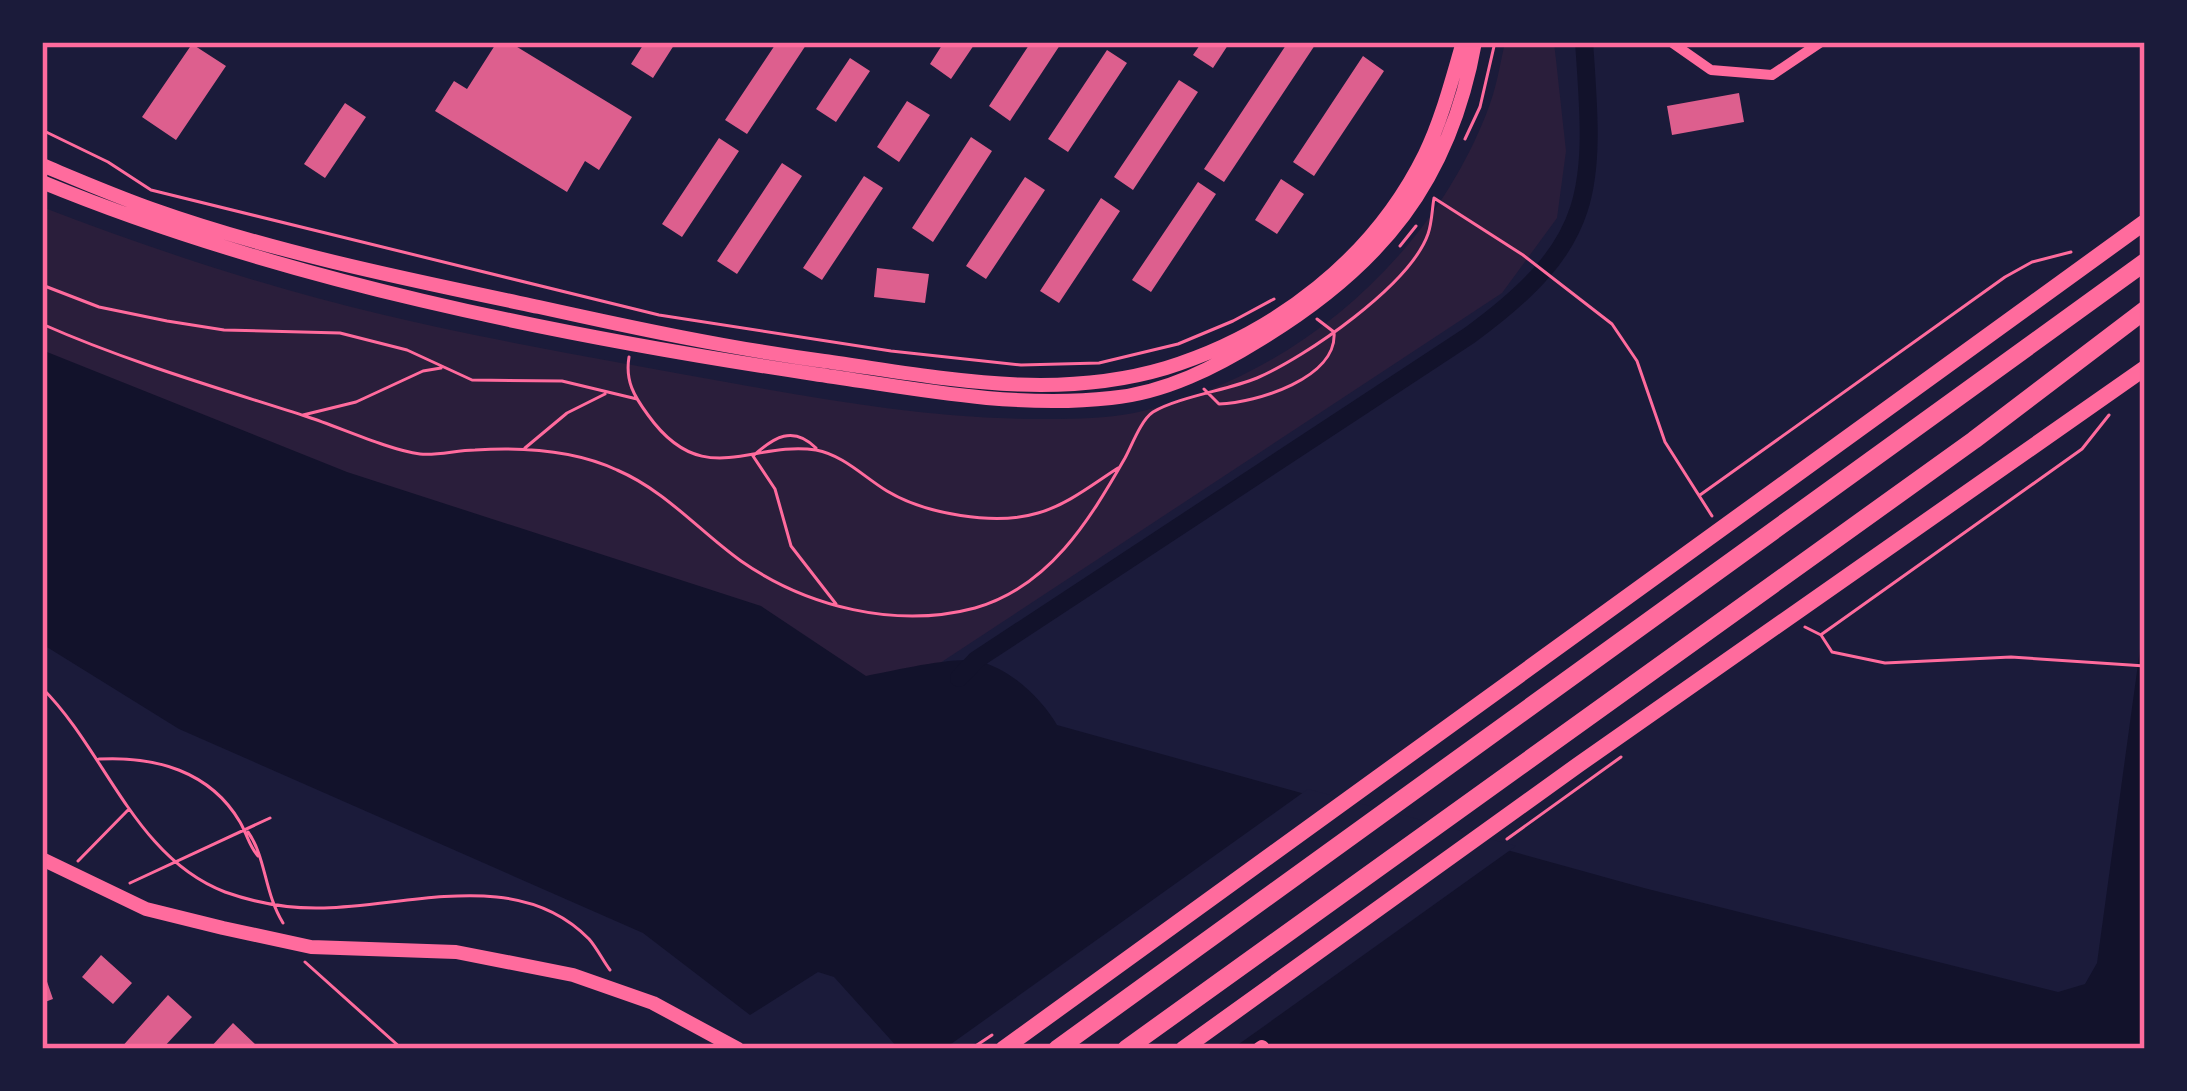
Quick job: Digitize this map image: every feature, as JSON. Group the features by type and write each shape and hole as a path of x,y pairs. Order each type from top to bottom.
{"highway":[{"path":"1057,1049 2145,262"},
{"path":"1126,1049 1973,440 2145,310"}],"main road":[{"path":"1003,1049 2145,223"},
{"path":"1184,1049 1578,765 2145,368"}],"street":[{"path":"42,165 152,209 248,238 478,295 735,349 960,382 1031,386 1098,382 1171,366 1229,342 1330,280 1377,229 1425,154 1463,42"},
{"path":"42,182 136,220 353,282 632,344 963,396 1112,398 1171,385 1234,356 1340,287 1394,233 1435,166 1465,97 1475,42"},
{"path":"1671,42 1711,70 1772,76 1821,42"},
{"path":"42,859 146,909 291,943 457,952 573,975 653,1004 738,1049"}],"path":[{"path":"1465,140 1480,107 1495,42"},
{"path":"42,130 108,162 151,190 658,315 890,351 1021,365 1099,363 1178,344 1288,290"},
{"path":"1396,251 1441,186"},
{"path":"1434,198 1562,284"},
{"path":"42,324 98,349 420,454 523,449 576,456 655,490 740,560 800,593 837,605 908,617 979,607 1042,573 1064,553 1151,413 1254,380 1334,332 1398,277 1416,254 1428,235 1434,198"},
{"path":"1698,496 2005,277 2032,262 2078,250"},
{"path":"42,285 99,307 166,322 367,338 485,382 562,381 637,399"},
{"path":"1316,317 1334,332"},
{"path":"1198,379 1219,404 1276,393 1323,363 1334,346 1334,332"},
{"path":"632,344 629,385 657,428 692,451 730,460 818,450"},
{"path":"302,415 356,402 423,371 443,368"},
{"path":"523,449 567,413 605,394"},
{"path":"1821,635 2082,449 2110,412"},
{"path":"753,456 768,442 791,434 802,436 907,501 939,510 1011,518 1039,513 1120,467"},
{"path":"753,456 775,489 791,546 837,605"},
{"path":"1796,634 1815,620"},
{"path":"2137,665 2145,666"},
{"path":"42,688 70,719 129,809 179,861 221,890 272,904 324,908 475,895 517,899 550,912 589,939 611,972"},
{"path":"1509,837 1624,755"},
{"path":"96,759 159,760 179,768 223,801 258,856 272,904 291,943 402,1049"},
{"path":"68,871 129,809"},
{"path":"128,884 270,818"}],"shaded area":[{"path":"1505,42 1554,42 1566,151 1557,218 1502,293 937,665 899,705 42,410 42,207 294,292 558,351 916,412 1025,419 1134,413 1192,397 1299,343 1391,264 1462,166 1490,104"},
{"path":"42,350 347,472 761,606 866,676 939,662 978,661 1024,686 1057,725 1644,888 2058,992 2085,984 2097,963 2145,613 2145,1049 899,1049 834,977 818,972 750,1015 643,933 179,729 42,644"}],"pier":[{"path":"1308,789 1516,846 1232,1049 944,1049"}],"building":[{"path":"497,42 509,42 632,117 599,170 585,161 567,192 435,111 454,81 467,89"},
{"path":"645,42 676,42 653,78 631,64"},
{"path":"777,42 808,42 747,134 725,120"},
{"path":"944,42 976,42 951,79 930,64"},
{"path":"1031,42 1062,42 1010,121 989,106"},
{"path":"1202,42 1230,42 1213,68 1193,55"},
{"path":"1288,42 1317,42 1224,182 1204,169"},
{"path":"192,44 226,66 176,140 142,117"},
{"path":"1107,50 1127,63 1068,152 1048,139"},
{"path":"1363,56 1384,71 1314,176 1293,162"},
{"path":"850,58 870,71 836,122 816,109"},
{"path":"1179,80 1198,92 1133,190 1114,177"},
{"path":"1739,93 1744,122 1672,135 1667,106"},
{"path":"907,101 930,115 899,162 877,147"},
{"path":"345,103 366,117 325,178 304,164"},
{"path":"971,137 992,151 933,242 912,228"},
{"path":"719,138 739,151 682,237 662,224"},
{"path":"782,163 802,176 737,274 717,261"},
{"path":"864,176 883,188 822,280 803,268"},
{"path":"1025,177 1045,190 986,279 966,266"},
{"path":"1281,179 1304,194 1277,234 1255,220"},
{"path":"1198,182 1216,194 1151,292 1132,280"},
{"path":"1101,198 1120,211 1059,303 1040,291"},
{"path":"877,268 929,274 925,303 874,297"},
{"path":"101,955 132,983 113,1004 82,977"},
{"path":"42,971 53,999 42,1003"},
{"path":"168,995 192,1017 162,1049 120,1049"},
{"path":"233,1023 256,1045 252,1049 209,1049"}],"waterway":[{"path":"959,678 976,660 1470,335 1543,271 1565,241 1579,210 1586,176 1584,42"}]}
